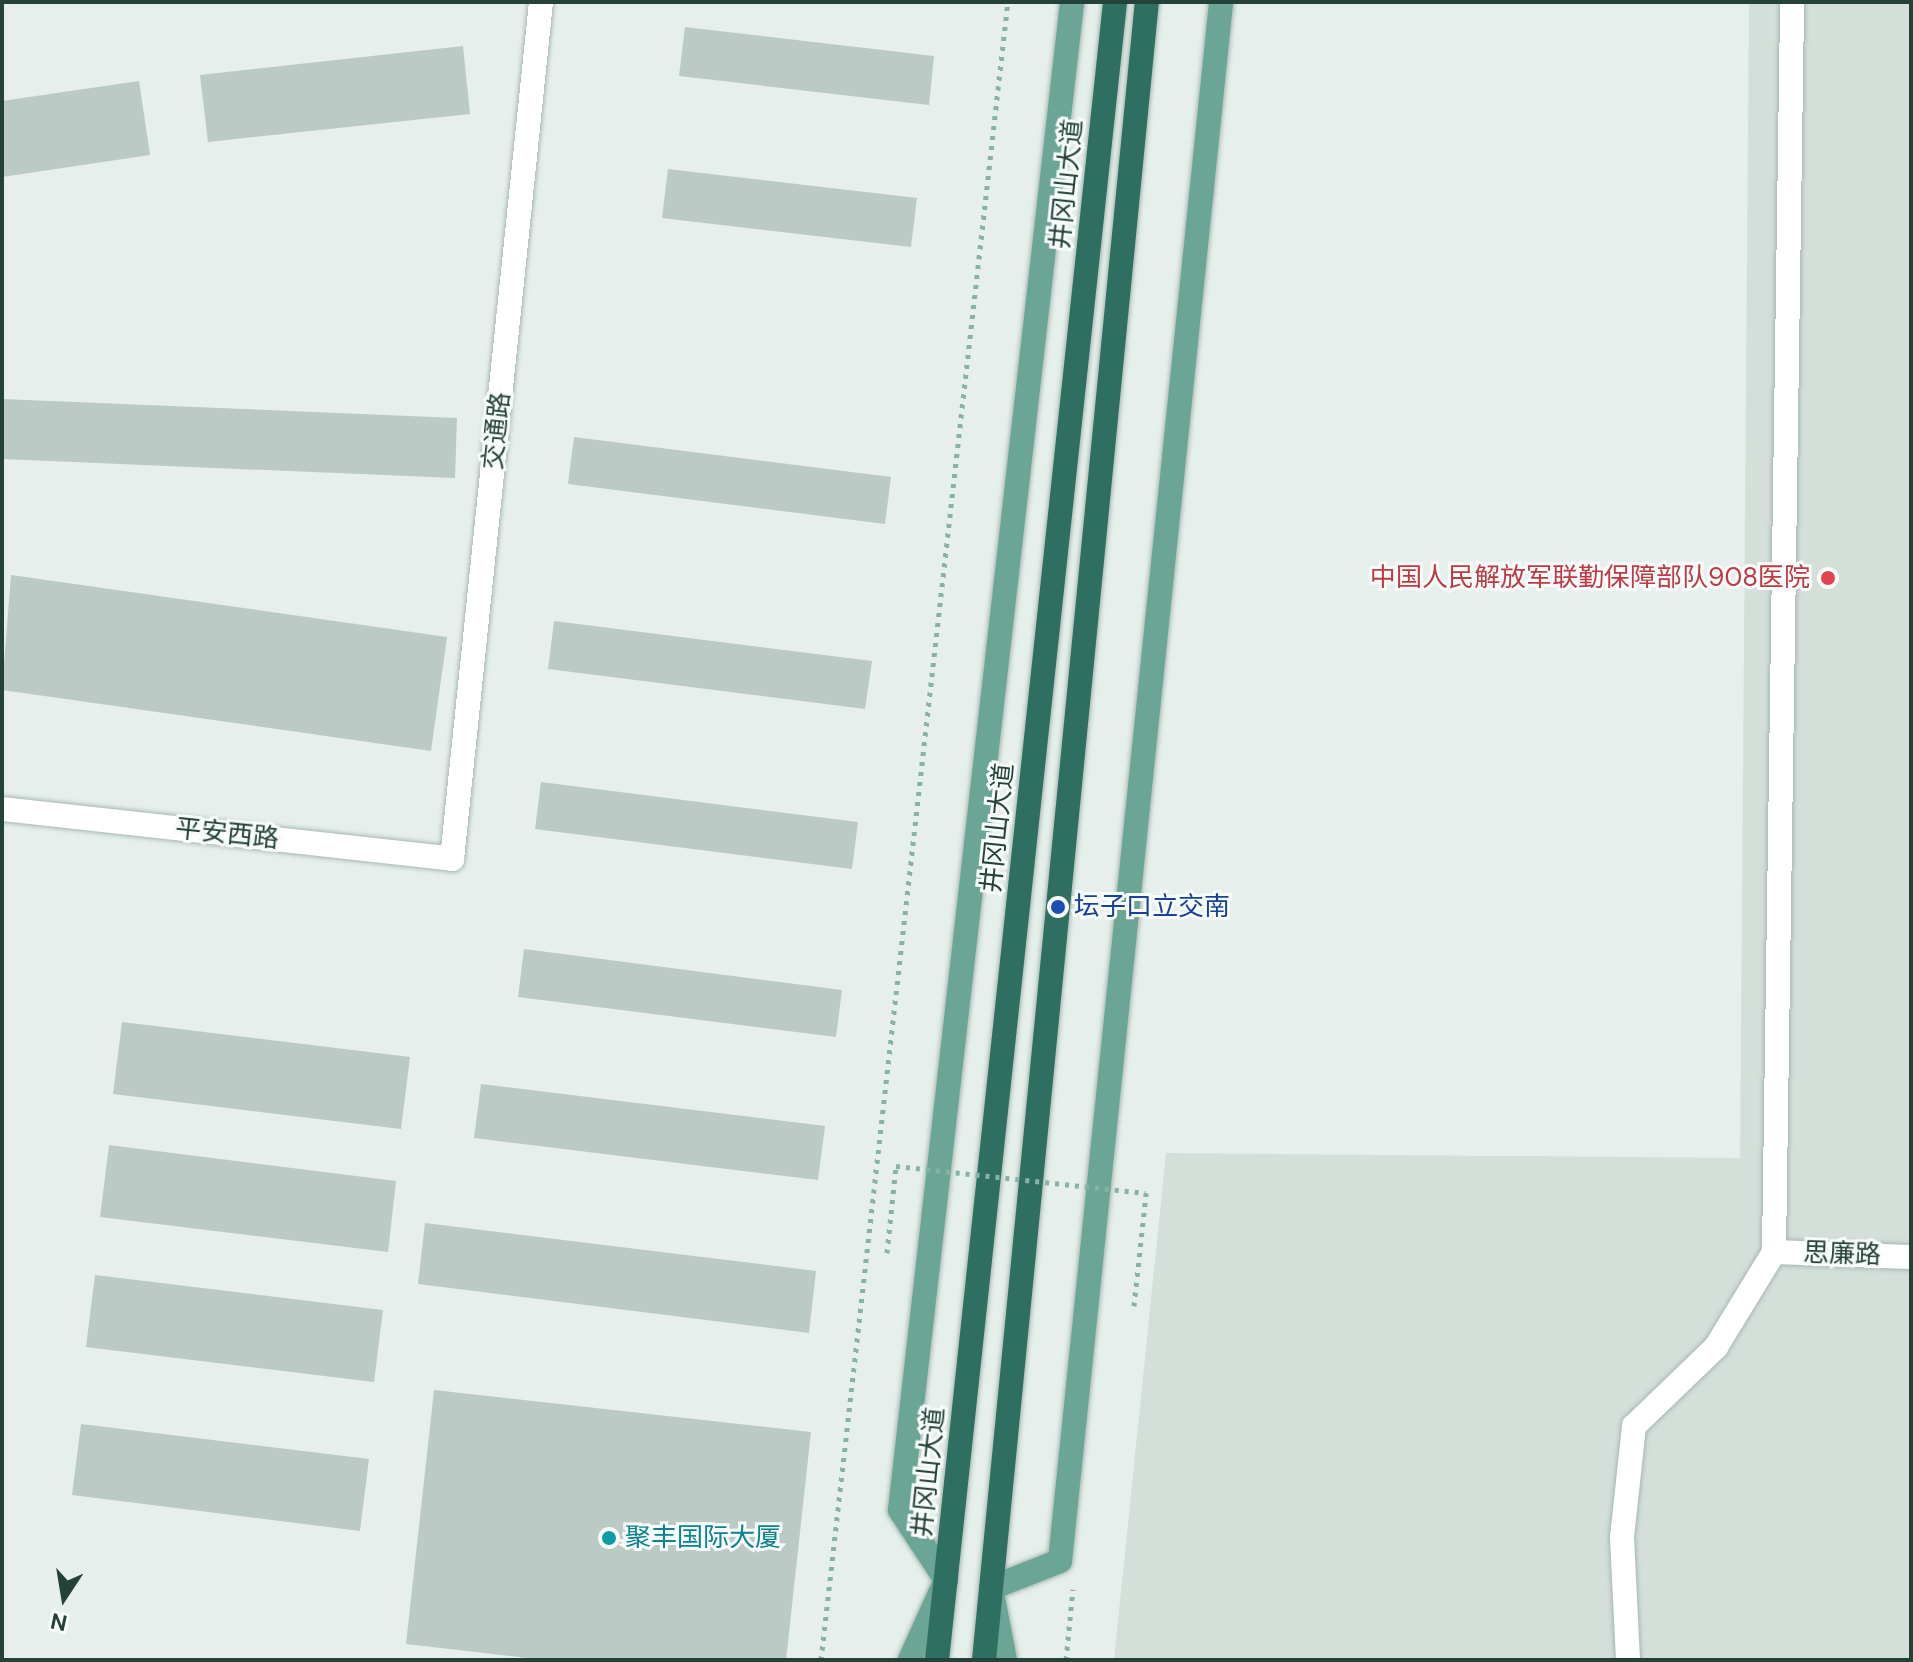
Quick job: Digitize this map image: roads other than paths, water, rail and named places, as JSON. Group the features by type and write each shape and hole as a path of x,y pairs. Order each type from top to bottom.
{"highway":[{"name":"井冈山大道","path":"937,1660 1115,2"},
{"path":"984,1660 1147,2"}],"main road":[{"path":"910,1660 946,1580 900,1510 1072,2"},
{"path":"1005,1660 991,1588 1060,1561 1221,2"}],"street":[{"name":"交通路","path":"452,859 541,2"},
{"path":"1628,1660 1622,1537 1634,1426 1716,1347 1774,1252 1792,2"},
{"name":"平安西路","path":"2,809 452,859"},
{"name":"思廉路","path":"1774,1252 1911,1257"}],"place":[{"name":"中国人民解放军联勤保障部队908医院","path":"1828,578"},
{"name":"坛子口立交南","path":"1058,907"},
{"name":"聚丰国际大厦","path":"609,1538"}]}
